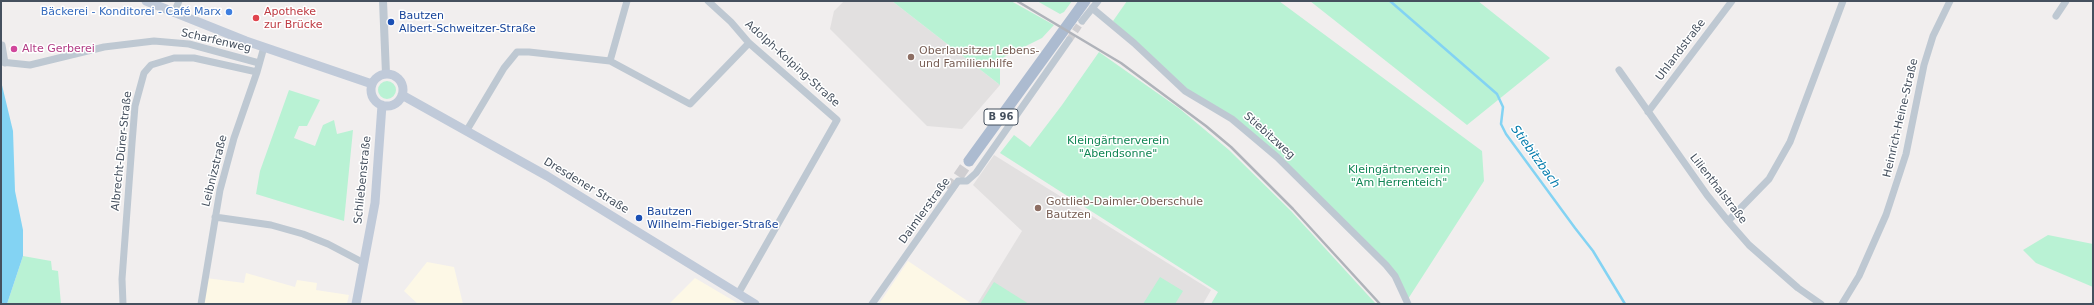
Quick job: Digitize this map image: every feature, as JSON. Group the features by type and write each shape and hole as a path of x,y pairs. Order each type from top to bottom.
{"main road":[{"path":"146,1 264,48 372,84"},
{"name":"B 96","path":"969,161 1088,5"},
{"path":"386,74 391,75 399,81 402,85 402,95 396,103 382,105 374,99 372,94 372,84 377,77 386,74"},
{"name":"Dresdener Straße","path":"402,95 547,176 755,304"},
{"name":"Schliebenstraße","path":"356,304 375,203 382,105"}],"street":[{"path":"174,13 180,1"},
{"path":"383,1 386,74"},
{"path":"610,61 627,1"},
{"name":"Adolph-Kolping-Straße","path":"708,1 731,22 749,42 837,120 738,294"},
{"path":"1082,21 1088,5 1098,1"},
{"name":"Uhlandstraße","path":"1648,112 1732,1"},
{"path":"1728,221 1769,180 1786,148 1843,1"},
{"name":"Heinrich-Heine-Straße","path":"1842,304 1859,276 1886,215 1906,154 1924,65 1933,36 1950,1"},
{"path":"2056,16 2066,1"},
{"name":"Stiebitzweg","path":"1088,5 1134,43 1185,91 1232,119 1277,157 1386,265 1395,276 1408,304"},
{"name":"Daimlerstraße","path":"872,304 958,181 967,181 976,173 1069,40"},
{"name":"Scharfenweg","path":"3,62 30,65 104,47 154,41 189,44 259,63"},
{"path":"467,130 504,68 517,52 610,61 690,104 749,42"},
{"path":"2,45 3,62"},
{"name":"Leibnizstraße","path":"201,304 215,217 234,138 264,48"},
{"name":"Albrecht-Dürer-Straße","path":"123,304 123,271 135,106 144,73 151,65 174,58 194,58 257,72"},
{"name":"Lilienthalstraße","path":"1619,70 1707,195 1728,221 1749,245 1798,288 1821,304"},
{"path":"215,217 271,225 303,234 328,244 364,263"}],"shaded area":[{"name":"Oberlausitzer Lebens- und Familienhilfe","path":"844,1 892,1 1000,85 962,129 927,126 830,29 834,11"},
{"name":"Gottlieb-Daimler-Oberschule Bautzen","path":"994,155 1211,290 1203,304 977,304 1022,231 973,185"},
{"path":"908,261 972,304 879,304"},
{"path":"427,262 454,267 463,304 418,304 404,291"},
{"path":"246,273 295,287 297,280 317,283 316,290 349,295 347,304 203,304 206,278 244,283"},
{"path":"695,278 739,304 669,304"}],"green space":[{"path":"892,1 1011,1 1054,25 1042,38 1000,59 1000,85"},
{"path":"1037,1 1072,1 1064,12 1060,14"},
{"name":"Kleingärtnerverein \"Am Herrenteich\"","path":"1127,1 1279,1 1482,151 1484,181 1408,299 1397,275 1278,156 1170,76 1113,21"},
{"path":"1310,1 1478,1 1550,58 1467,125"},
{"name":"Kleingärtnerverein \"Abendsonne\"","path":"1099,52 1180,109 1229,150 1291,211 1376,304 1211,304 1218,292 1000,153 1014,135 1030,147 1062,105"},
{"path":"387,81 391,82 395,86 395,94 391,98 387,99 383,98 379,94 378,90 379,86 383,82"},
{"path":"289,90 320,100 307,126 299,126 294,138 315,146 323,125 334,120 337,134 353,130 344,221 256,194 260,171"},
{"path":"2048,235 2093,244 2093,287 2036,263 2023,250"},
{"path":"23,256 51,261 52,270 58,271 61,304 7,304"},
{"path":"1160,277 1183,291 1175,304 1143,304"},
{"path":"994,282 1029,304 980,304"}],"water":[{"path":"1,81 13,131 15,191 23,230 23,256 7,304 1,304"}],"waterway":[{"name":"Stiebitzbach","path":"1390,1 1497,94 1503,107 1501,124 1506,134 1593,251 1625,304"}],"tunnel":[{"path":"1069,40 1082,21"},
{"path":"949,190 969,161"}],"railway":[{"path":"1017,1 1121,63 1206,126 1231,147 1293,209 1380,304"}],"place":[{"name":"Bäckerei - Konditorei - Café Marx","path":"229,12"},
{"name":"Apotheke zur Brücke","path":"256,18"},
{"name":"Bautzen Albert-Schweitzer-Straße","path":"391,22"},
{"name":"Alte Gerberei","path":"14,49"},
{"name":"Oberlausitzer Lebens- und Familienhilfe","path":"911,57"},
{"name":"Gottlieb-Daimler-Oberschule Bautzen","path":"1038,208"},
{"name":"Bautzen Wilhelm-Fiebiger-Straße","path":"639,218"}]}
